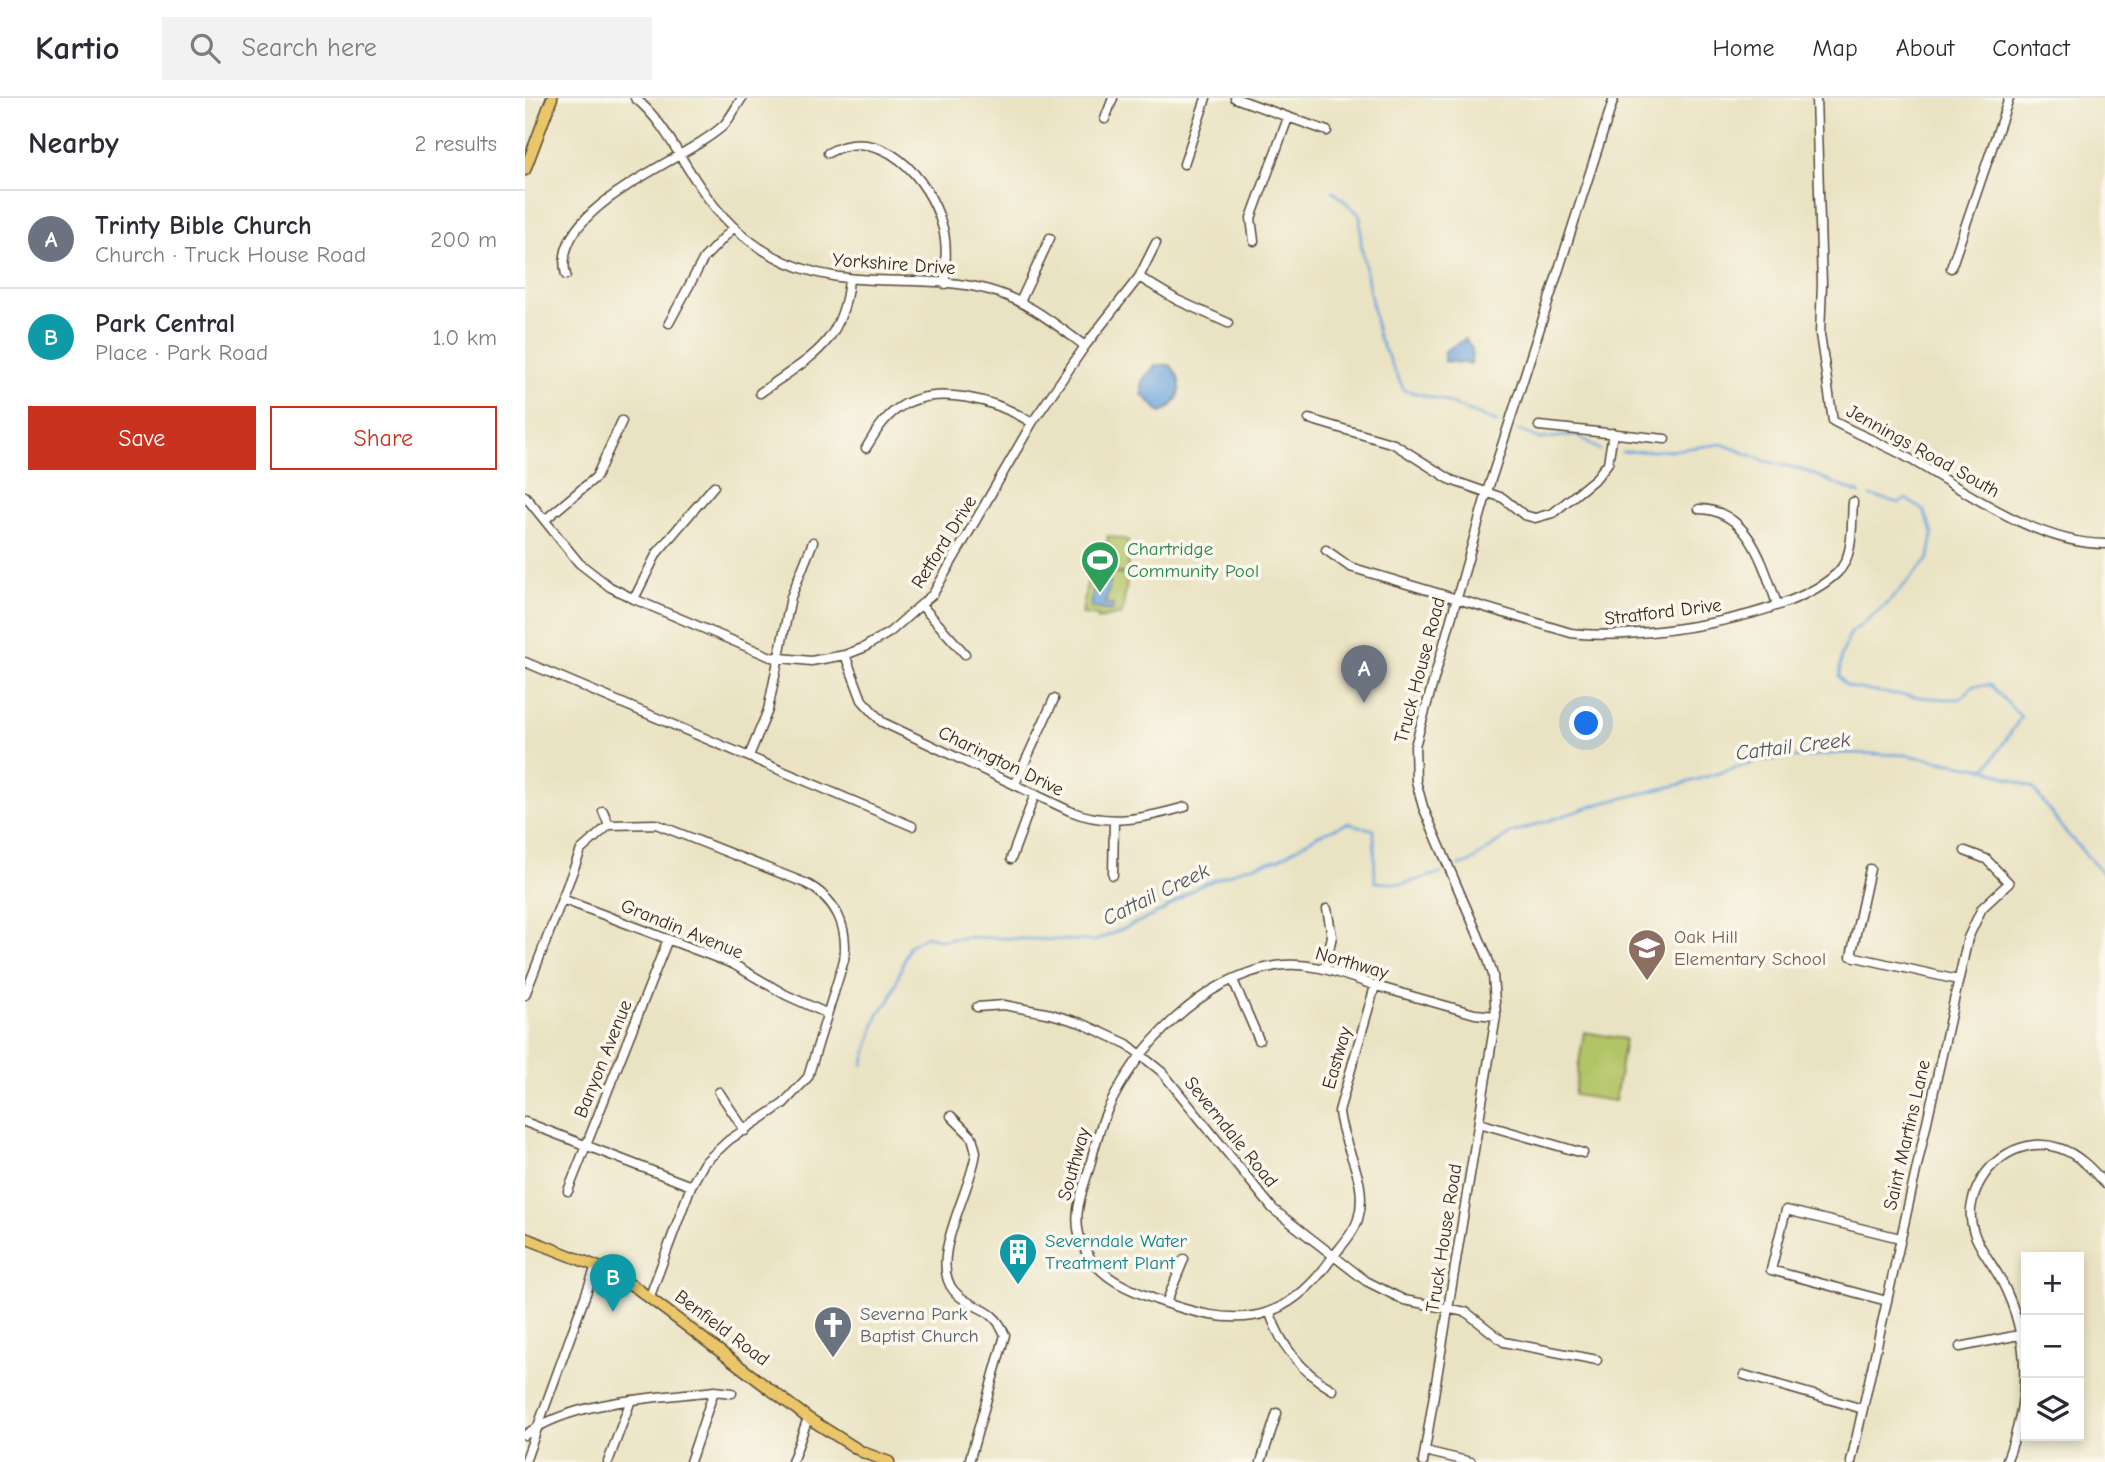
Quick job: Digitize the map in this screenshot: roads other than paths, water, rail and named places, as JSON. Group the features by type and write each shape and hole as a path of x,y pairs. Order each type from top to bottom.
{"main road":[{"path":"525,170 552,98"},
{"name":"Benfield Road","path":"525,1238 596,1266 650,1296 809,1418 862,1452 889,1462"}],"street":[{"name":"Yorkshire Drive","path":"635,98 655,118 701,189 734,227 778,258 818,273 849,280 944,284 987,289 1020,302 1085,346"},
{"path":"565,275 563,264 566,244 586,217 723,125 742,98"},
{"path":"1105,120 1113,98"},
{"path":"1184,164 1206,98"},
{"path":"1235,98 1327,131"},
{"name":"Jennings Road South","path":"1816,98 1822,284 1820,334 1833,421 1900,454 1983,504 2057,536 2089,544 2105,544"},
{"path":"1951,268 2008,98"},
{"name":"Truck House Road","path":"1423,1462 1496,1016 1493,975 1423,807 1415,770 1417,732 1487,492 1612,99"},
{"path":"1254,241 1251,218 1288,118"},
{"path":"828,153 846,145 867,146 884,150 906,163 925,189 942,225 946,249 944,284"},
{"path":"669,323 704,258 734,227"},
{"path":"1020,302 1050,238"},
{"name":"Retford Drive","path":"525,496 579,563 610,587 634,599 753,651 779,659 811,661 845,655 876,640 922,606 951,568 1032,423 1085,346 1139,277 1156,243"},
{"path":"1139,277 1177,300 1228,323"},
{"path":"760,393 829,340 843,314 849,280"},
{"path":"866,448 891,414 904,405 921,399 985,399 1032,423"},
{"path":"1309,419 1394,444 1416,455 1451,480 1503,498 1529,517 1547,516 1602,471 1611,455 1613,433"},
{"path":"546,519 596,478 622,421"},
{"path":"1539,426 1665,439"},
{"path":"634,599 657,553 714,486"},
{"name":"Stratford Drive","path":"1326,550 1350,567 1571,634 1608,636 1720,623 1812,590 1838,573 1850,548 1853,502"},
{"path":"1699,509 1720,511 1744,531 1763,566 1777,604"},
{"path":"749,756 768,710 791,597 813,542"},
{"path":"922,606 965,654"},
{"name":"Charington Drive","path":"845,655 862,700 882,722 1082,816 1114,821 1185,807"},
{"path":"525,662 912,826"},
{"path":"1015,784 1054,699"},
{"path":"1011,859 1035,794"},
{"path":"603,811 609,825"},
{"path":"1113,875 1114,821"},
{"path":"525,995 581,850 609,825 656,824 814,888 838,914 846,941 841,972 826,1013 811,1070 803,1085 783,1104 716,1149 691,1186 650,1296"},
{"name":"Saint Martins Lane","path":"1851,1462 1968,938 1987,901 2009,883 1986,859 1965,851"},
{"path":"1870,869 1851,956 1958,980"},
{"name":"Grandin Avenue","path":"562,899 733,964 786,995 826,1013"},
{"path":"1325,969 1332,936 1327,909"},
{"name":"Banyon Avenue","path":"568,1191 668,939"},
{"name":"Northway","path":"1143,1056 1189,1004 1233,979 1276,966 1325,969 1475,1014 1496,1016"},
{"path":"1233,979 1259,1040"},
{"name":"Eastway","path":"1333,1256 1351,1233 1359,1214 1359,1175 1341,1126 1339,1111 1375,986"},
{"name":"Severndale Road","path":"977,1007 1004,1005 1081,1023 1108,1034 1143,1056 1162,1072 1273,1209 1366,1281 1394,1296 1449,1307 1472,1315 1504,1342 1597,1360"},
{"name":"Southway","path":"1143,1056 1122,1083 1097,1136 1079,1197 1077,1223 1086,1252 1100,1271 1125,1288 1165,1303 1226,1319 1270,1313 1303,1293 1333,1256"},
{"path":"719,1092 745,1131"},
{"path":"951,1116 972,1137 976,1152 945,1258 946,1279 957,1295 997,1318 1005,1335 969,1462"},
{"path":"525,1122 691,1186"},
{"path":"1479,1124 1583,1153"},
{"path":"2006,1462 2018,1433 2025,1373 2019,1335 2002,1282 1976,1240 1973,1229 1971,1210 1980,1180 2000,1158 2016,1150 2044,1145 2068,1152 2089,1166 2105,1184"},
{"path":"1887,1301 1771,1270 1786,1210 1900,1238"},
{"path":"1165,1303 1184,1259"},
{"path":"525,1462 596,1266"},
{"path":"1270,1313 1277,1334 1287,1348 1308,1373 1333,1390"},
{"path":"1960,1347 2019,1335"},
{"path":"1744,1375 1863,1409"},
{"path":"525,1435 538,1426 597,1407 631,1400 714,1391 732,1393"},
{"path":"690,1462 714,1391"},
{"path":"608,1462 631,1400"},
{"path":"1261,1462 1277,1413"},
{"path":"792,1462 809,1418"},
{"path":"1425,1451 1471,1462"}],"water":[{"path":"1465,339 1472,348 1471,364 1444,361 1445,351"},
{"path":"1156,365 1170,365 1180,385 1174,403 1161,413 1142,394 1142,381"},
{"name":"Chartridge Community Pool","path":"1095,580 1111,582 1105,603 1113,605 1112,611 1091,607"}],"waterway":[{"path":"1333,191 1360,215 1361,244 1378,336 1404,390 1442,400 1498,423"},
{"path":"1518,430 1540,439 1577,435 1600,450"},
{"path":"1622,452 1675,450 1722,444 1765,461 1801,469 1860,494"},
{"path":"1871,496 1900,503 1906,499 1924,511 1933,533 1929,558 1887,604 1850,634 1841,657 1839,677 1846,685 1884,693 1954,699 1961,698 1973,686 1990,685 2021,717 1986,769"},
{"name":"Cattail Creek","path":"1458,866 1469,863 1511,833 1602,803 1682,784 1759,761 1844,753 1906,755 1986,769 2033,788 2062,828 2105,876"},
{"name":"Cattail Creek","path":"863,1065 878,1014 890,1000 909,946 926,936 942,940 969,937 1095,941 1161,912 1197,887 1244,868 1279,859 1318,835 1348,823 1374,830 1375,882 1403,884 1441,873"}],"place":[{"name":"Chartridge Community Pool","path":"1100,594"},
{"name":"Trinty Bible Church","path":"1364,703"},
{"name":"Oak Hill Elementary School","path":"1647,982"},
{"name":"Severndale Water Treatment Plant","path":"1018,1286"},
{"name":"Park Central","path":"613,1312"},
{"name":"Severna Park Baptist Church","path":"833,1359"}]}
